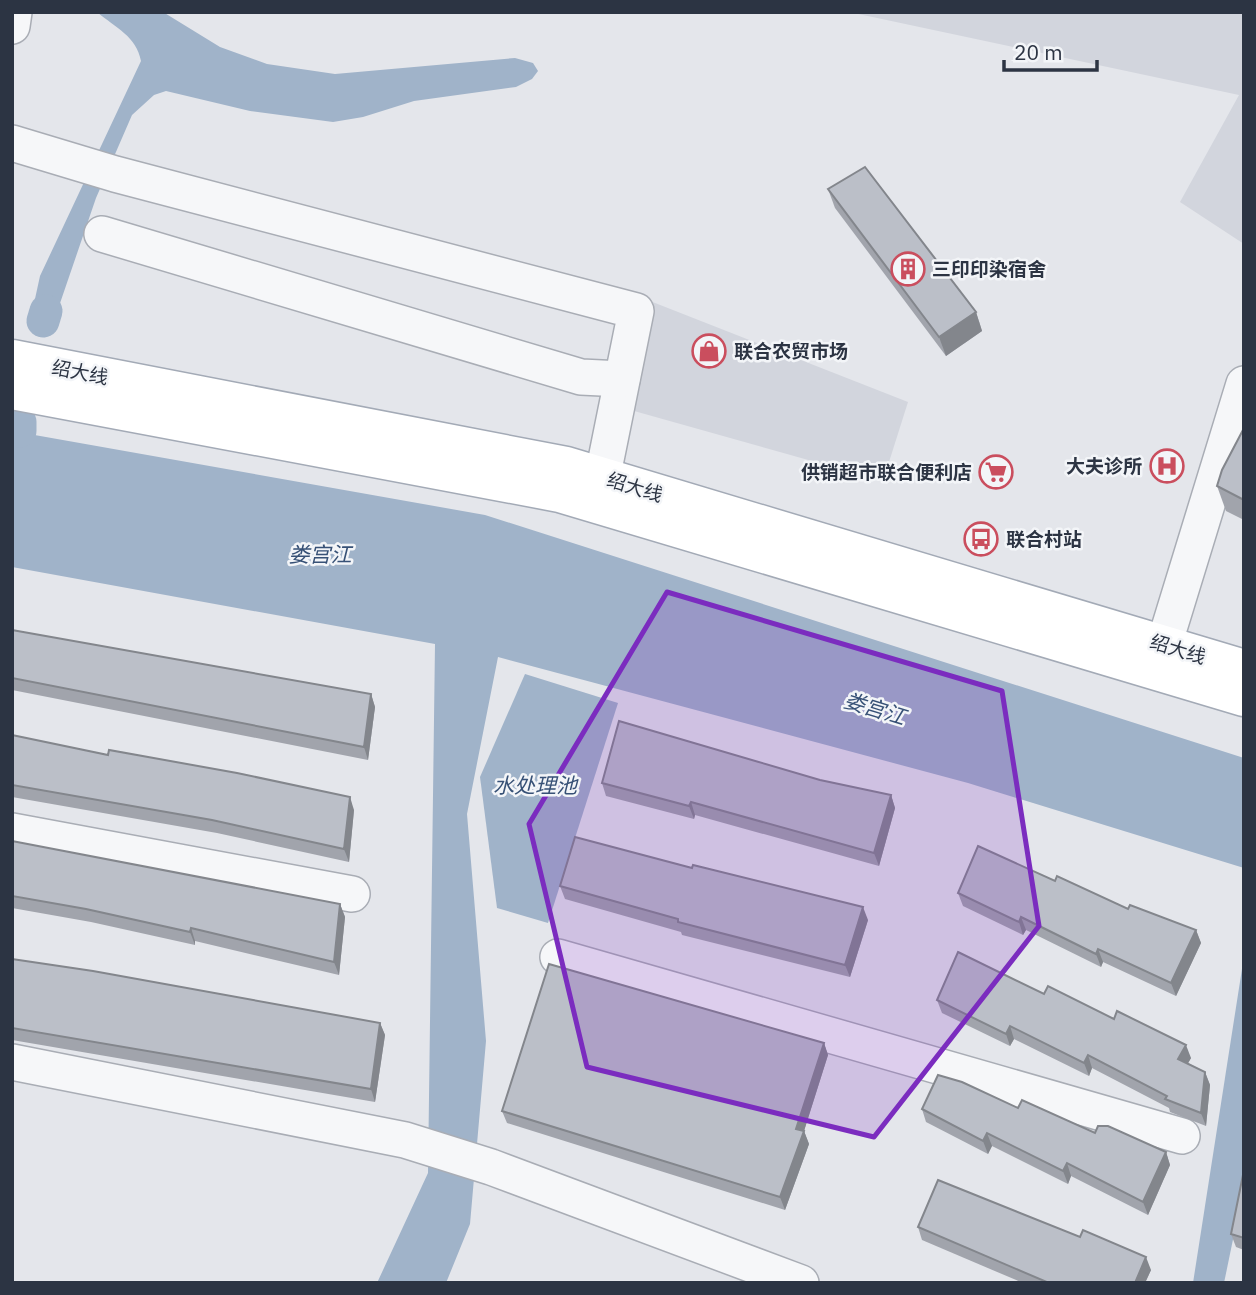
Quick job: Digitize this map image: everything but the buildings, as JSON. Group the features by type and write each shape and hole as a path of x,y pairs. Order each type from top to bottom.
{"main road":[{"name":"绍大线","path":"12,359 553,464 600,491 1160,658 1244,697"},
{"name":"绍大线","path":"12,390 560,493 600,491"},
{"name":"绍大线","path":"1160,658 1244,669"}],"street":[{"path":"12,26 14,12"},
{"path":"12,143 115,174 636,311 600,491"},
{"path":"102,234 581,377 622,379"},
{"path":"1160,658 1244,384"},
{"path":"12,831 352,894"},
{"path":"558,957 1182,1136"},
{"path":"12,1062 405,1140 491,1167 801,1283"}],"highlighted area":[{"path":"667,592 1002,691 1039,926 874,1137 587,1067 529,824"}],"shaded area":[{"path":"849,12 1244,12 1244,244 1180,202 1239,95"},
{"name":"联合农贸市场","path":"650,301 908,402 883,481 627,409"}],"water":[{"path":"97,12 163,12 220,47 267,64 335,74 515,58 533,63 538,71 532,79 516,87 414,101 363,117 333,122 250,111 166,91 154,95 132,115 96,198 57,312 33,308 40,276 141,61 130,39"},
{"name":"娄宫江","path":"12,431 485,515 1244,758 1244,868 968,783 498,657 467,814 486,1041 470,1224 446,1283 377,1283 428,1173 435,644 12,567"},
{"name":"水处理池","path":"525,674 618,703 548,923 497,908 480,777"},
{"path":"1244,956 1244,1186 1224,1283 1193,1283"}],"waterway":[{"path":"43,321 46,311"},
{"path":"20,422 20,431"}],"place":[{"name":"三印印染宿舍","path":"908,269"},
{"name":"联合农贸市场","path":"709,351"},
{"name":"大夫诊所","path":"1167,466"},
{"name":"供销超市联合便利店","path":"996,472"},
{"name":"联合村站","path":"981,539"}]}
